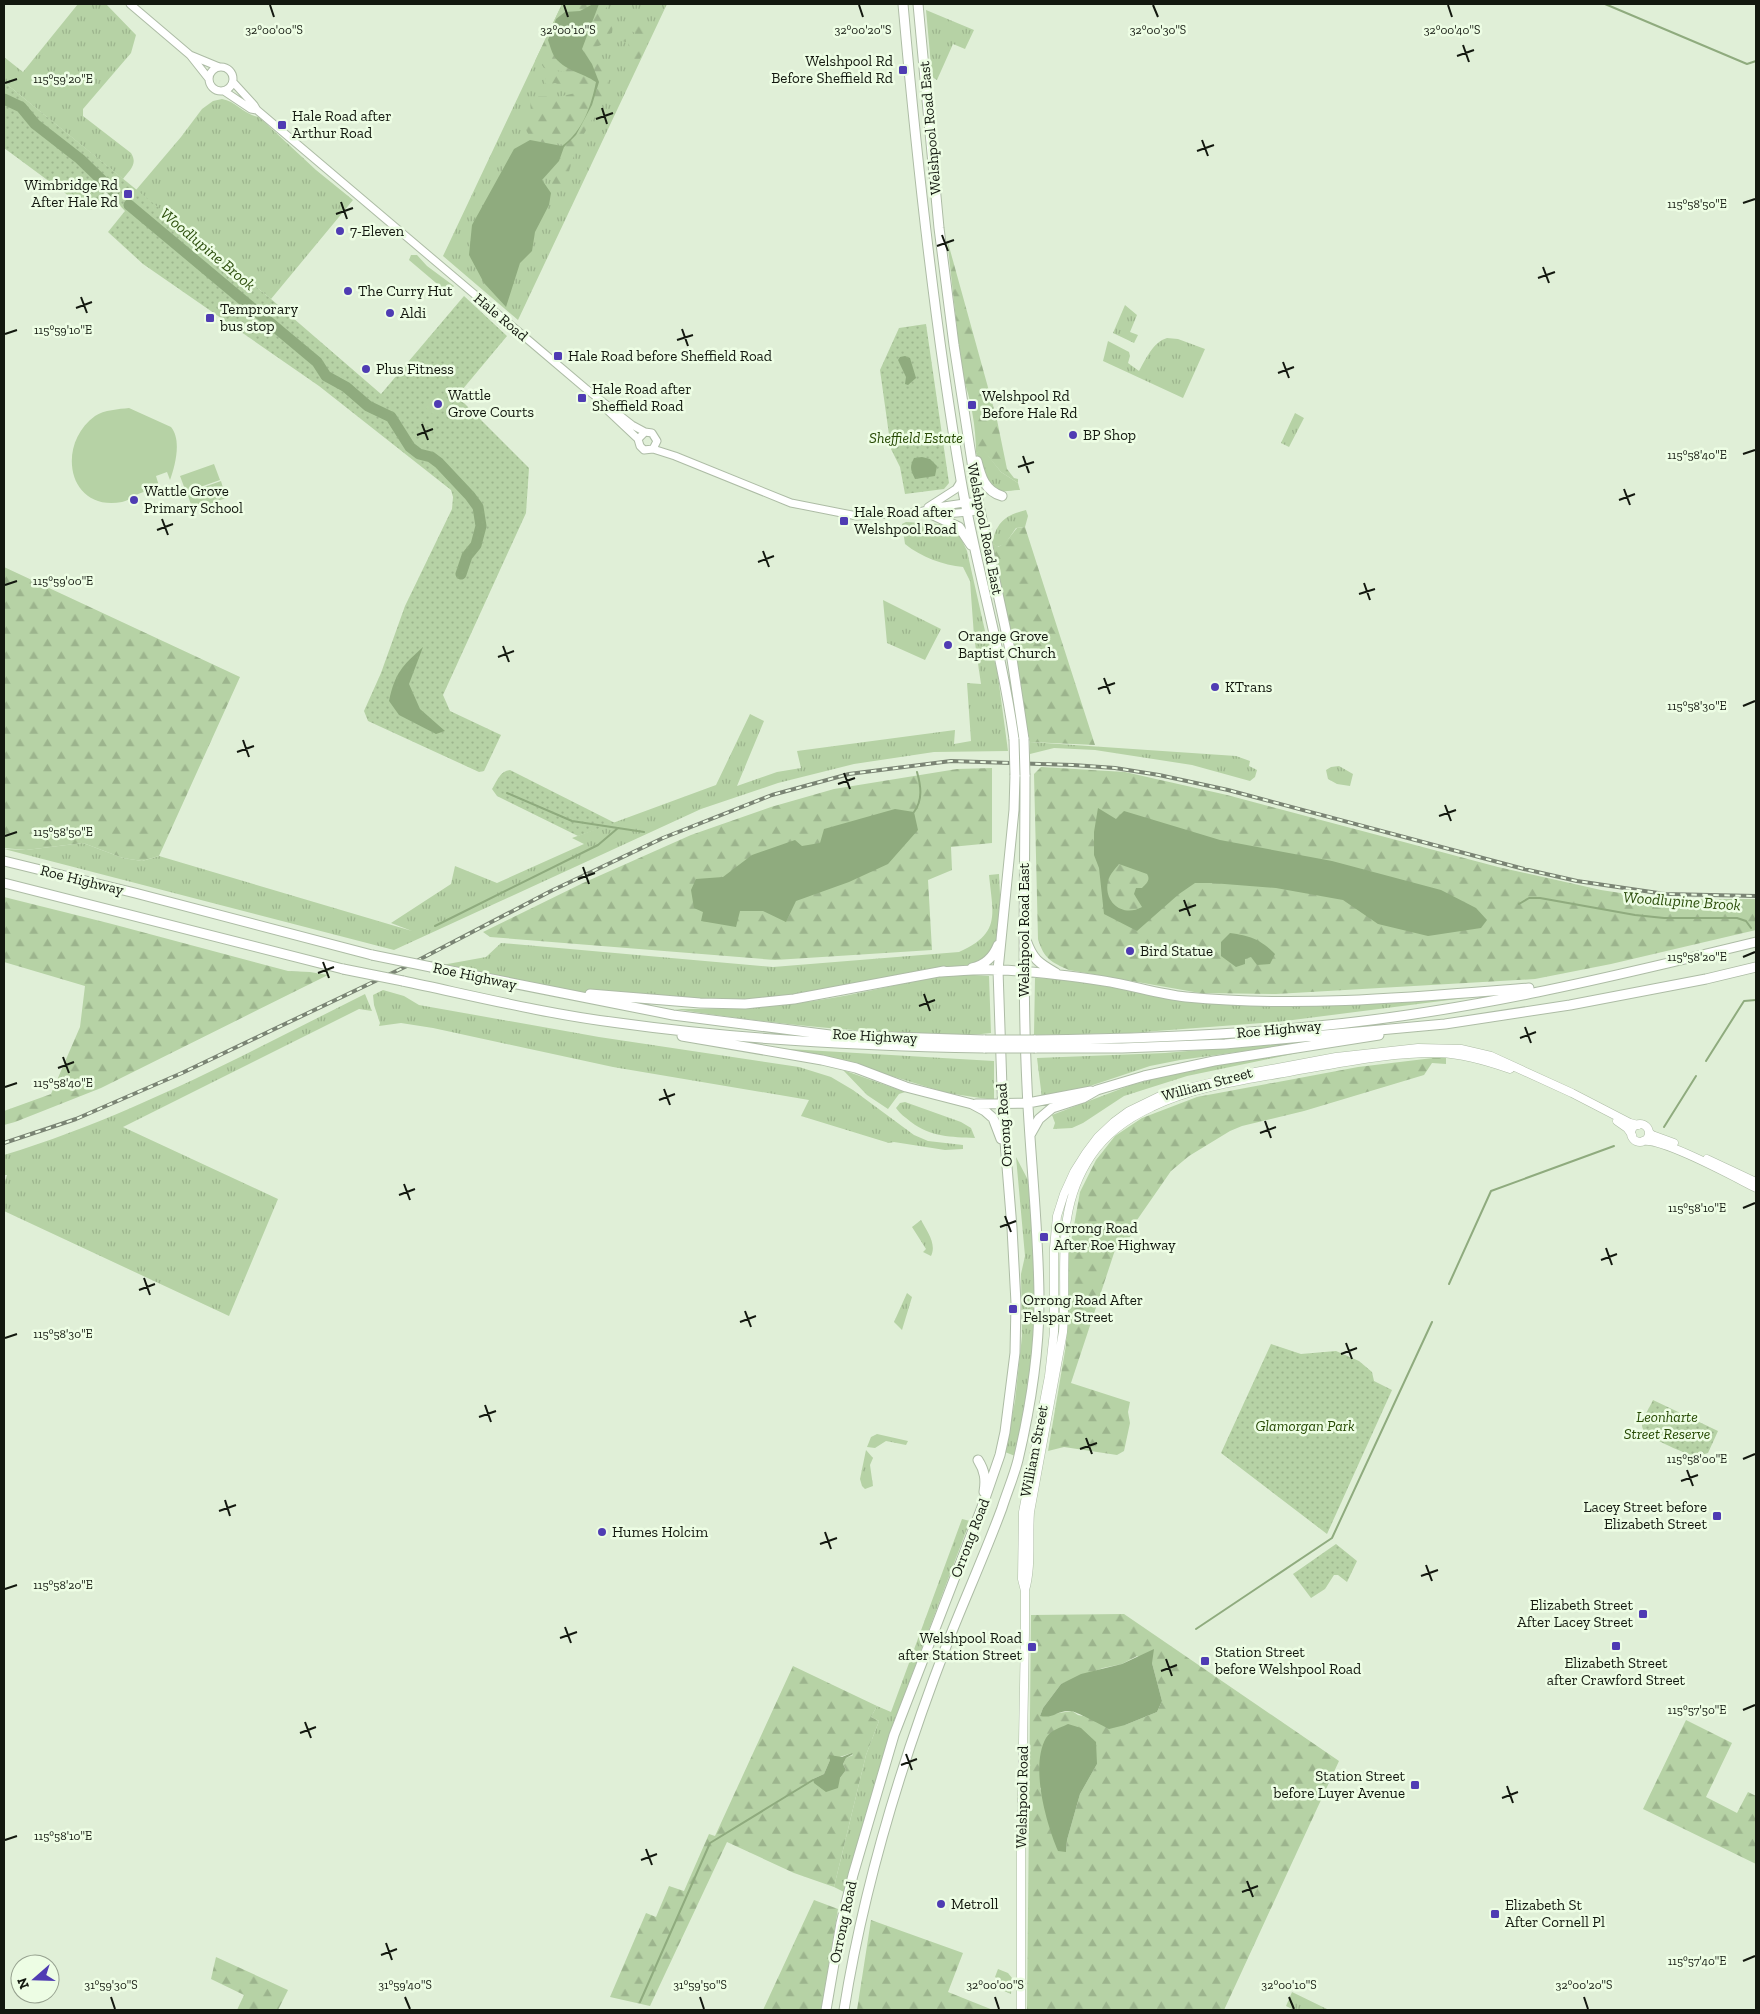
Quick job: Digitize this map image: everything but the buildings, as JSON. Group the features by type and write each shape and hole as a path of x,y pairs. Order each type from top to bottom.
{"highway":[{"name":"Welshpool Road East","path":"903,4 924,225 961,481 999,654 1014,739 1014,810 998,970 1000,1050"},
{"name":"Welshpool Road East","path":"918,4 938,228 960,383 978,501 1012,659 1024,740 1023,972 1026,1054"},
{"path":"960,383 968,396 977,463 990,491 1002,496"},
{"path":"933,516 959,528 976,554"},
{"name":"Roe Highway","path":"4,861 135,892 372,955 673,1016 830,1034 985,1044"},
{"name":"Roe Highway","path":"4,883 343,969 616,1023 720,1036 823,1043 1034,1044 1139,1048 1225,1044 1445,1024 1570,1005 1756,967"},
{"path":"1024,933 1031,954 1039,964 1060,975"},
{"path":"550,991 700,1003 745,1004 794,999 938,972 971,968 985,963 995,952 1002,936"},
{"name":"Roe Highway","path":"1034,1044 1162,1038 1319,1026 1447,1009 1577,984 1756,942"},
{"path":"938,972 998,970 1060,975 1105,981 1184,996 1247,1001 1304,1001 1436,996 1577,984"},
{"path":"616,1023 725,1045 822,1060 856,1068 906,1087 972,1104 985,1111 995,1122 1005,1151"},
{"path":"972,1104 1028,1103 1081,1091 1097,1090 1144,1076 1214,1061 1299,1049 1445,1024"},
{"name":"Orrong Road","path":"826,2010 841,1924 853,1874 894,1735 1000,1456 1015,1353 1015,1276 1005,1151 1000,1050"},
{"name":"Orrong Road","path":"844,2010 868,1891 896,1785 913,1733 948,1642 992,1536 1018,1460 1034,1364 1039,1305 1026,1054"},
{"path":"1030,1135 1044,1114 1052,1108 1083,1098 1097,1090"},
{"path":"978,1460 983,1468 985,1478 982,1507"}],"main road":[{"path":"130,4 190,55 209,79 214,89 224,91 229,88 233,82 233,76 229,70 190,55"},
{"path":"209,79 212,71 219,67"},
{"name":"Hale Road","path":"233,82 257,110 585,388 632,425 645,432"},
{"name":"Hale Road","path":"224,91 251,109 257,110"},
{"name":"Hale Road","path":"585,388 638,439"},
{"path":"675,456 657,441 652,433 645,432 638,439 640,446 644,450 653,449 675,456 791,503 857,516 922,512 978,501"},
{"path":"653,449 657,441"},
{"path":"922,512 956,489 961,481"},
{"path":"922,512 933,516 980,511"},
{"name":"William Street","path":"1022,1571 1023,1512 1049,1376 1054,1332 1054,1248 1057,1216 1067,1187 1086,1153 1098,1137 1129,1111 1164,1094 1255,1072 1336,1057 1441,1047 1491,1056 1572,1093 1630,1123 1638,1125"},
{"name":"William Street","path":"1028,1580 1030,1512 1063,1332 1064,1231 1066,1216 1074,1190 1091,1157 1118,1127 1150,1108 1189,1093 1338,1063 1411,1054 1441,1053 1476,1059 1513,1070 1610,1117 1624,1126 1632,1135"},
{"path":"1756,1182 1656,1137 1644,1125 1638,1125 1634,1128 1632,1135 1637,1141 1648,1140 1666,1145 1756,1188"},
{"path":"1643,1141 1648,1137 1649,1132"},
{"name":"Welshpool Road","path":"1020,2008 1025,1591 1022,1571"},
{"name":"Welshpool Road","path":"1025,1591 1028,1580"}],"green space":[{"path":"78,4 106,4 136,35 131,53 83,109 83,116 131,153 134,160 133,164 123,179 4,82 4,57 23,72"},
{"path":"562,4 667,4 518,320 443,256"},
{"path":"562,4 615,4 608,6 604,10 608,14 606,21 613,24 612,33 603,37 605,42 601,45 589,50 595,60 608,60 608,83 601,103 578,147 565,186 552,184 552,174 566,147 556,143 535,141 521,127 521,122 531,111 530,102 536,96 547,96 553,100 579,92 579,87 564,83 560,85 555,83 547,85 544,81 549,74 555,75 566,72 544,68 540,62 535,61"},
{"path":"926,10 974,30 965,49 953,44 937,80 932,77"},
{"path":"618,23 623,29 632,25 641,26 651,36 635,69 632,70 630,65 633,59 620,55 623,49 632,50 628,45 629,39 635,33 629,30 626,35 626,42 617,40"},
{"path":"4,82 271,299 381,394 464,296 507,336 457,396 529,468 526,513 443,695 450,711 501,735 484,771 479,772 368,721 364,711 381,673 405,606 452,509 453,497 451,490 319,386 143,264 108,232 125,211 106,191 93,209 88,210 4,148"},
{"path":"222,99 232,102 249,114 259,117 316,170 353,200 271,299 136,190 202,109 213,101"},
{"path":"947,239 997,420 1007,469 1014,478 1018,479 1018,483 1001,472 983,450 976,453 972,413 962,374"},
{"path":"411,255 417,255 427,266 454,286 449,294 409,260"},
{"path":"1125,305 1137,315 1130,332 1138,335 1134,343 1113,333"},
{"name":"Sheffield Estate","path":"926,324 949,483 944,489 905,494 900,467 891,449 880,370 899,328"},
{"path":"1167,338 1178,339 1205,349 1183,398 1103,361 1108,341 1129,352 1128,363 1139,371 1154,347"},
{"name":"Wattle Grove Courts","path":"440,392 450,402 436,417 425,407"},
{"path":"129,408 171,427 174,432 177,446 170,480 167,472 156,476 159,486 124,502 103,502 89,497 79,487 73,473 72,458 75,443 83,428 95,416 107,411"},
{"path":"1295,413 1304,418 1289,447 1281,443"},
{"path":"983,449 1001,472 1018,483 1020,490 1000,491 990,486 984,476 976,453"},
{"path":"214,464 220,480 186,492 180,476"},
{"path":"221,481 226,498 193,510 187,493"},
{"path":"1026,510 1028,516 1025,527 1016,528 1005,544 997,547 992,543 996,530 1003,520 1013,514"},
{"path":"906,522 940,524 959,534 967,551 985,631 997,669 1008,751 934,752 854,764 778,783 701,809 394,950 4,849 26,850 83,843 123,858 142,861 159,856 412,931 391,923 451,884 455,866 497,883 584,844 572,838 716,785 750,714 764,721 737,786 777,772 801,768 797,751 955,730 954,744 971,741 967,683 981,684 974,636 970,581 963,567 932,560 905,544 902,524"},
{"path":"1025,527 1095,745 1030,742 998,584 992,543 998,547 1005,543 1017,528"},
{"path":"4,567 240,677 159,856 142,861 123,858 83,843 26,850 4,848"},
{"path":"883,600 941,629 925,660 887,643"},
{"path":"1030,742 1236,756 1250,761 1249,766 1257,770 1255,777 1250,781 1192,765 1095,750 1054,748 1030,754"},
{"path":"1339,766 1353,774 1350,786 1337,784 1328,779 1326,770"},
{"path":"1041,767 1125,772 1227,795 1498,867 1601,890 1692,899 1756,899 1756,930 1611,964 1535,979 1276,994 1200,993 1069,970 1049,959 1038,939 1034,774"},
{"path":"992,768 992,843 951,847 952,870 928,880 932,950 775,960 490,937 483,932 583,883 691,835 771,807 834,789 957,769"},
{"path":"510,770 615,823 578,836 497,796 492,789 501,774"},
{"path":"999,874 1002,936 985,963 745,1004 550,991 431,967 486,957 501,943 773,967 959,952 973,945 988,930 992,912 989,875"},
{"path":"4,897 288,971 328,975 101,1088 4,1125 4,1111 51,1094 80,1027 85,986 4,962"},
{"path":"959,974 989,976 991,1033 937,1035 858,1030 727,1017 675,1009 793,1004"},
{"path":"1035,978 1066,979 1192,1002 1230,1005 1279,1005 1504,993 1277,1022 1130,1033 1034,1035"},
{"path":"383,990 404,996 419,1005 599,1037 799,1067 831,1077 853,1090 914,1135 928,1141 963,1145 963,1149 945,1150 894,1142 889,1143 801,1116 809,1100 613,1067 433,1028 401,1023 379,1026 380,1023 373,995"},
{"path":"365,994 372,1011 359,1009 123,1127 278,1199 229,1316 4,1211 4,1184 7,1175 4,1175 4,1155 51,1140 142,1103 232,1061"},
{"path":"1339,1038 1180,1060 1150,1066 1090,1086 1042,1098 1037,1058 1165,1053"},
{"path":"771,1048 994,1061 994,1100 947,1093 836,1059"},
{"path":"1307,1051 1187,1076 1124,1096 1083,1123 1072,1128 1053,1129 1055,1123 1052,1115 1131,1085 1182,1071"},
{"path":"1446,1058 1446,1064 1432,1063 1424,1075 1304,1111 1242,1126 1230,1131 1189,1156 1171,1171 1137,1220 1130,1237 1118,1241 1071,1383 1130,1402 1128,1412 1130,1423 1124,1451 1117,1455 1064,1447 1048,1451 1066,1345 1069,1253 1080,1192 1096,1160 1115,1136 1142,1118 1197,1097 1358,1067"},
{"path":"843,1070 905,1092 899,1094 888,1109 867,1095"},
{"path":"905,1102 961,1122 971,1128 975,1138 941,1135 926,1131 911,1122 896,1108 900,1103"},
{"path":"1016,1157 1028,1180 1031,1196 1036,1303 1031,1368 1015,1456 1005,1452 1015,1401 1022,1336 1021,1274 1025,1256"},
{"path":"921,1220 932,1242 933,1251 931,1256 923,1252 926,1249 912,1227"},
{"path":"907,1293 912,1297 902,1330 894,1322"},
{"name":"Glamorgan Park","path":"1271,1344 1301,1354 1336,1351 1359,1361 1372,1372 1374,1381 1392,1390 1327,1534 1221,1453"},
{"name":"Leonharte Street Reserve","path":"1653,1400 1718,1431 1708,1453 1695,1457 1649,1435 1642,1426"},
{"path":"877,1434 908,1441 906,1445 886,1441 875,1448 867,1447 871,1437"},
{"path":"866,1450 873,1458 870,1465 873,1486 865,1489 860,1479"},
{"path":"962,1519 970,1521 889,1735 844,1892 834,1887 866,1755 879,1721 871,1717 877,1706 891,1712"},
{"path":"1336,1544 1357,1561 1347,1582 1338,1575 1334,1575 1325,1589 1311,1598 1293,1574"},
{"path":"1124,1614 1339,1761 1224,2010 1027,2010 1031,1615","holes":["1137,1656 1152,1663 1162,1701 1157,1712 1125,1725 1078,1715 1072,1711 1040,1716 1043,1708 1061,1684 1103,1668 1122,1664","1097,1764 1080,1794 1067,1840 1066,1852 1040,1788"]},
{"path":"793,1666 877,1706 871,1717 879,1721 866,1755 834,1887 794,1873 727,1842 650,2006 610,1997 646,1913 656,1917 669,1886 684,1891 709,1834 715,1836","holes":["852,1753 853,1755 846,1758 843,1764 846,1770 840,1778 813,1779 824,1774 830,1760"]},
{"path":"1686,1720 1732,1743 1706,1797 1737,1813 1748,1792 1756,1796 1756,1864 1643,1809"},
{"path":"814,1900 838,1909 821,2010 763,2010"},
{"path":"871,1920 963,1953 948,1992 993,2010 857,2010"},
{"path":"216,1957 288,1990 278,2010 237,2010 244,1995 211,1979"},
{"path":"998,1969 1008,1973 1012,1978 1011,1994 995,1987 998,1979 995,1977"},
{"path":"1292,1992 1329,2010 1294,2010 1286,2006"}],"shaded area":[{"path":"593,4 599,4 582,49 592,64 599,82 592,105 576,135 564,147 559,161 542,180 551,193 549,205 535,232 532,251 520,263 506,307 484,283 469,255 472,225 514,149 530,140 562,146 581,125 589,109 596,82 558,61 553,54 548,40 556,19 565,12 580,11"},
{"path":"900,357 910,358 916,378 908,385 905,384 906,377 898,360"},
{"path":"914,458 930,459 937,466 935,476 915,479 911,464"},
{"path":"423,647 409,684 420,709 445,731 436,734 399,715 389,701 394,683 400,671"},
{"path":"1098,808 1116,819 1124,811 1220,840 1332,861 1441,890 1476,908 1487,920 1481,928 1428,936 1378,924 1343,900 1276,888 1195,883 1179,894 1137,931 1104,914 1099,868 1094,855 1094,832","holes":["1119,864 1147,874 1148,882 1142,888 1136,888 1134,894 1142,907 1128,911 1116,906 1107,889 1111,874"]},
{"path":"895,809 914,812 918,830 888,864 849,882 796,901 786,922 763,911 740,911 736,927 701,921 703,912 694,908 691,890 696,879 723,877 752,855 795,840 802,846 820,843 824,829"},
{"path":"1230,933 1250,937 1265,945 1275,954 1270,964 1257,965 1251,957 1245,959 1245,964 1236,967 1221,956 1221,942"},
{"path":"1154,1649 1152,1663 1162,1701 1157,1712 1125,1725 1109,1729 1070,1711 1045,1717 1040,1716 1043,1708 1061,1684 1081,1674 1122,1664"},
{"path":"1068,1724 1081,1728 1096,1742 1097,1764 1080,1794 1067,1840 1066,1852 1058,1851 1049,1825 1042,1795 1039,1764 1041,1750 1048,1735"},
{"path":"852,1753 843,1764 846,1770 840,1778 838,1788 826,1792 814,1783 813,1779 824,1774 830,1760 829,1755 842,1757"}],"waterway":[{"path":"1605,4 1747,64 1756,61"},
{"name":"Woodlupine Brook","path":"4,99 21,107 35,124 80,159 114,192"},
{"name":"Woodlupine Brook","path":"129,205 317,362 326,376 346,387 368,406 391,417 410,447 419,454 431,457 439,463 470,496 478,507 481,526 476,545 467,556 461,574"},
{"path":"914,812 919,803 920,793 917,772"},
{"name":"Woodlupine Brook","path":"507,793 572,821 644,832"},
{"path":"435,926 598,845 618,828"},
{"name":"Woodlupine Brook","path":"1519,904 1529,898 1540,898 1635,915 1664,918 1737,918 1746,921 1751,928"},
{"path":"1706,1061 1744,1001 1756,1000"},
{"path":"1664,1127 1696,1076"},
{"path":"1449,1284 1491,1191 1614,1146"},
{"path":"1196,1629 1332,1538 1432,1322"},
{"path":"640,2002 710,1843 813,1780"}],"railway":[{"path":"4,1143 76,1119 182,1073 409,965 551,891 663,838 772,795 849,774 951,761 1115,768 1159,775 1228,790 1524,869 1577,881 1665,894 1756,896"}],"place":[{"name":"Welshpool Rd Before Sheffield Rd","path":"903,70"},
{"name":"Hale Road after Arthur Road","path":"282,125"},
{"name":"Wimbridge Rd After Hale Rd","path":"128,194"},
{"name":"7-Eleven","path":"340,231"},
{"name":"The Curry Hut","path":"348,291"},
{"name":"Aldi","path":"390,313"},
{"name":"Temprorary bus stop","path":"210,318"},
{"name":"Hale Road before Sheffield Road","path":"558,356"},
{"name":"Plus Fitness","path":"366,369"},
{"name":"Hale Road after Sheffield Road","path":"582,398"},
{"name":"Wattle Grove Courts","path":"438,404"},
{"name":"Welshpool Rd Before Hale Rd","path":"972,405"},
{"name":"BP Shop","path":"1073,435"},
{"name":"Wattle Grove Primary School","path":"134,500"},
{"name":"Hale Road after Welshpool Road","path":"844,521"},
{"name":"Orange Grove Baptist Church","path":"948,645"},
{"name":"KTrans","path":"1215,687"},
{"name":"Bird Statue","path":"1130,951"},
{"name":"Orrong Road After Roe Highway","path":"1044,1237"},
{"name":"Orrong Road After Felspar Street","path":"1013,1309"},
{"name":"Lacey Street before Elizabeth Street","path":"1717,1516"},
{"name":"Humes Holcim","path":"602,1532"},
{"name":"Elizabeth Street After Lacey Street","path":"1643,1614"},
{"name":"Elizabeth Street after Crawford Street","path":"1616,1646"},
{"name":"Welshpool Road after Station Street","path":"1032,1647"},
{"name":"Station Street before Welshpool Road","path":"1205,1661"},
{"name":"Station Street before Luyer Avenue","path":"1415,1785"},
{"name":"Metroll","path":"941,1904"},
{"name":"Elizabeth St After Cornell Pl","path":"1495,1914"}]}
